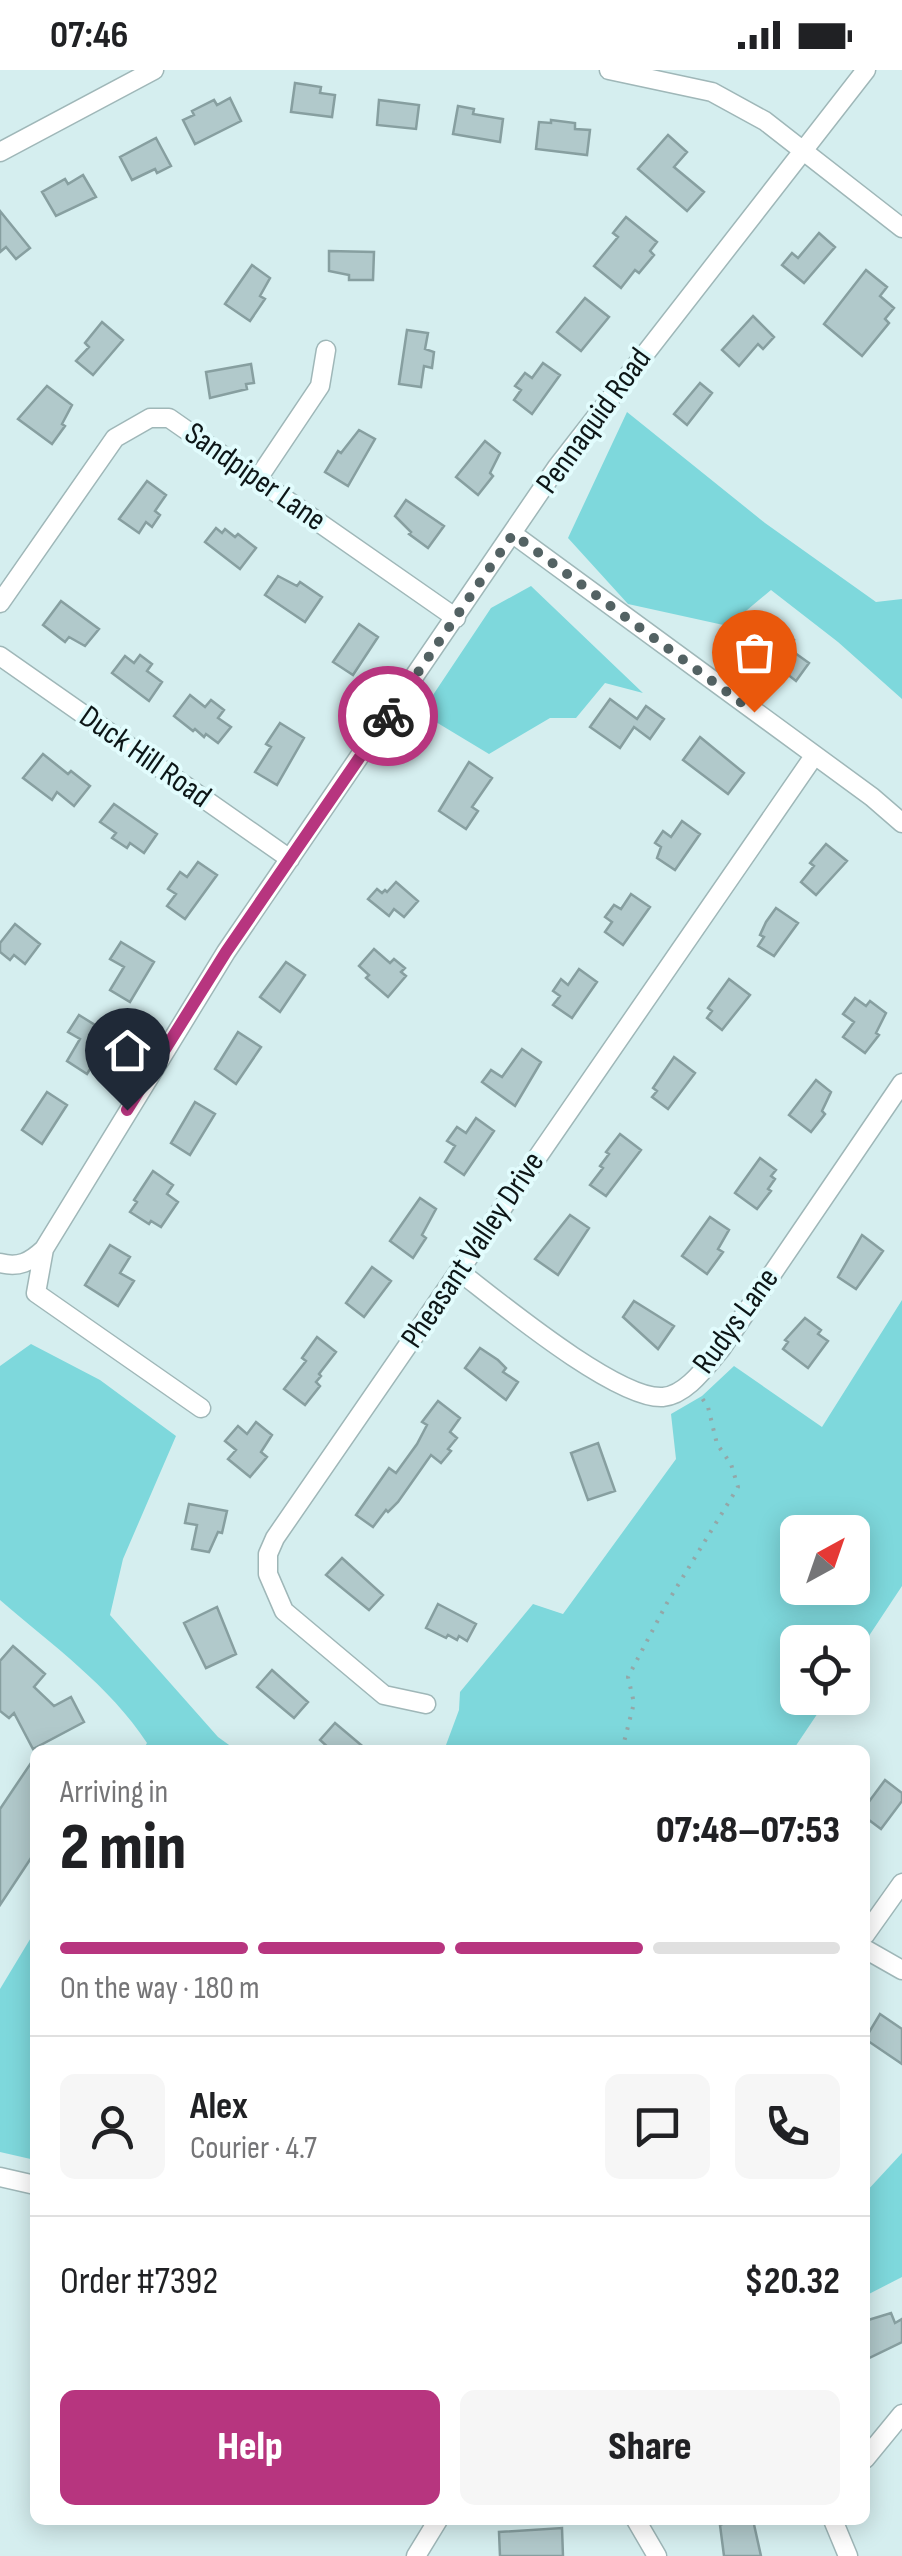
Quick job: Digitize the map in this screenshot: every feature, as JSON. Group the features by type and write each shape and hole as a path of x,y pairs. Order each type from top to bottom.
{"street":[{"path":"0,152 154,70"},
{"path":"609,70 712,92 765,120 902,228"},
{"name":"Pennaquid Road","path":"44,1249 226,952 513,534 629,371 866,70"},
{"path":"257,480 320,386 326,350"},
{"name":"Sandpiper Lane","path":"0,603 115,438 150,418 169,418 456,618"},
{"path":"513,534 902,823"},
{"name":"Duck Hill Road","path":"0,656 290,859"},
{"name":"Pheasant Valley Drive","path":"426,1704 384,1695 284,1612 268,1574 268,1554 603,1058 814,756"},
{"name":"Rudys Lane","path":"460,1272 606,1376 635,1392 665,1397 691,1383 722,1349 902,1083"},
{"path":"0,1263 14,1267 44,1249"},
{"path":"44,1249 36,1293 201,1408"},
{"path":"870,1928 902,1883"},
{"path":"870,1952 902,1970"},
{"path":"0,2176 30,2183"},
{"path":"870,2453 902,2414"},
{"path":"416,2556 435,2525"},
{"path":"639,2525 657,2556"},
{"path":"836,2525 848,2556"}],"path":[{"path":"623,1745 634,1704 628,1677 738,1487 731,1464 717,1444 708,1407 691,1383"}],"shaded area":[{"path":"627,412 765,523 876,602 902,599 902,699 771,590 728,626 628,604 568,538"},
{"path":"531,586 643,693 605,683 576,718 550,718 489,754 421,713 491,608"},
{"path":"902,1300 902,1586 870,1634 870,1625 780,1625 780,1715 817,1715 796,1745 446,1745 459,1710 460,1692 533,1604 563,1614 676,1459 671,1414 702,1396 734,1366 822,1427"},
{"path":"31,1344 100,1380 176,1436 123,1559 110,1615 229,1745 146,1745 116,1703 0,1600 0,1366"},
{"path":"30,1939 30,2159 0,2152 0,1989"},
{"path":"902,2153 902,2277 870,2293 870,2188"}],"building":[{"path":"295,83 321,87 320,93 335,95 332,117 291,112"},
{"path":"230,98 241,121 195,144 183,120 214,100 217,105"},
{"path":"379,100 419,105 416,129 377,125"},
{"path":"458,106 474,109 473,114 503,119 500,142 453,134"},
{"path":"539,122 575,123 575,129 590,130 587,155 536,149"},
{"path":"668,135 687,152 674,167 704,192 687,211 638,169"},
{"path":"156,138 171,166 132,180 120,157"},
{"path":"83,175 96,197 56,216 42,192 65,179 68,184"},
{"path":"0,211 30,248 16,259 6,247 0,252"},
{"path":"626,217 657,242 650,251 654,255 621,288 594,266 618,237 613,233"},
{"path":"819,233 835,247 804,283 782,265 792,253 798,258"},
{"path":"329,251 374,252 373,280 349,280 349,275 329,271"},
{"path":"252,265 270,278 260,296 265,299 250,321 225,304"},
{"path":"866,270 887,287 880,296 894,308 885,319 889,323 862,356 824,324"},
{"path":"585,298 609,317 581,351 557,332"},
{"path":"753,316 774,337 763,349 758,344 739,366 722,350"},
{"path":"102,322 123,340 93,375 76,361 89,347 85,343"},
{"path":"407,330 428,333 425,349 434,352 432,368 424,366 421,387 399,384"},
{"path":"543,363 560,375 532,414 514,400 521,390 515,386 525,373 532,378"},
{"path":"251,364 254,383 246,384 247,389 210,398 206,372"},
{"path":"700,383 712,393 687,425 674,414"},
{"path":"47,386 72,405 62,424 65,426 52,444 18,419"},
{"path":"359,430 375,439 348,486 325,472 338,451 341,453"},
{"path":"485,441 500,453 490,473 493,476 478,495 456,477"},
{"path":"147,481 166,495 155,511 160,515 152,527 146,522 139,533 119,519"},
{"path":"406,500 444,526 428,548 409,534 395,516"},
{"path":"216,528 235,537 238,534 256,548 240,569 205,542"},
{"path":"278,576 297,586 300,582 322,597 305,622 265,595"},
{"path":"61,601 99,629 85,646 69,637 65,642 43,625"},
{"path":"359,624 378,637 353,675 333,662"},
{"path":"775,625 794,640 788,648 809,663 796,681 782,670 786,665 771,653 777,645 766,637"},
{"path":"140,655 152,664 147,671 162,682 149,701 112,673 125,656 134,663"},
{"path":"190,695 205,707 211,700 224,710 218,718 231,727 218,743 174,716"},
{"path":"610,699 637,719 646,706 664,719 650,739 634,727 620,748 590,727"},
{"path":"280,723 304,738 277,785 255,772"},
{"path":"700,737 744,773 728,794 683,760"},
{"path":"43,754 90,786 74,806 57,792 52,800 23,778"},
{"path":"469,762 492,778 472,807 478,811 466,829 439,811"},
{"path":"114,804 157,834 144,853 130,843 127,848 112,838 116,833 100,822"},
{"path":"682,821 700,834 675,870 657,858 661,847 655,843 663,831 671,837"},
{"path":"826,844 847,861 816,895 801,882"},
{"path":"198,862 217,875 185,919 167,906 176,894 168,889 180,872 187,877"},
{"path":"396,882 418,901 404,917 394,909 389,916 368,899 377,889 387,892"},
{"path":"631,894 650,907 623,945 605,932 612,922 605,917 614,905 621,909"},
{"path":"776,908 798,923 774,956 758,946 766,922"},
{"path":"15,924 40,944 25,964 14,955 10,960 0,952 0,943"},
{"path":"121,942 154,962 130,1002 110,990 124,967 110,959"},
{"path":"374,949 390,963 394,959 405,968 401,972 406,976 388,997 366,978 369,975 359,966"},
{"path":"286,962 305,975 280,1012 260,997"},
{"path":"579,969 597,982 572,1018 553,1005 560,996 553,991 561,979 568,985"},
{"path":"729,979 750,995 722,1030 707,1018 712,1011 708,1008"},
{"path":"855,998 866,1006 870,1001 886,1013 876,1033 879,1035 865,1053 843,1037 854,1022 843,1014"},
{"path":"79,1015 111,1035 87,1074 67,1061 80,1039 68,1032"},
{"path":"238,1032 261,1047 236,1084 215,1069"},
{"path":"522,1049 541,1062 515,1106 482,1082 491,1070 502,1077"},
{"path":"674,1057 695,1073 668,1109 652,1097 657,1091 653,1088"},
{"path":"816,1080 831,1092 822,1111 825,1114 811,1132 789,1115"},
{"path":"47,1092 67,1105 42,1144 22,1130"},
{"path":"195,1102 215,1114 190,1155 171,1143"},
{"path":"476,1118 494,1131 464,1175 445,1162 455,1146 447,1141 457,1127 466,1133"},
{"path":"620,1134 641,1150 606,1196 590,1185"},
{"path":"760,1158 776,1170 771,1176 775,1179 768,1189 771,1191 757,1209 735,1193"},
{"path":"153,1171 173,1185 167,1194 178,1202 161,1227 130,1212"},
{"path":"420,1198 436,1209 422,1235 426,1238 413,1258 390,1241"},
{"path":"570,1215 589,1228 558,1275 535,1259"},
{"path":"710,1217 729,1230 718,1249 723,1252 707,1274 682,1256"},
{"path":"862,1235 883,1251 856,1289 838,1277"},
{"path":"110,1245 130,1257 120,1273 134,1281 118,1306 85,1285"},
{"path":"372,1267 391,1281 364,1317 346,1303"},
{"path":"634,1301 674,1326 658,1349 623,1317"},
{"path":"805,1318 828,1341 808,1368 783,1349 788,1342 785,1340"},
{"path":"317,1337 336,1352 319,1374 316,1382 320,1386 305,1405 284,1389 306,1361 302,1358"},
{"path":"480,1348 498,1360 506,1368 503,1372 518,1382 506,1400 465,1368"},
{"path":"438,1401 460,1418 450,1432 457,1438 448,1449 451,1451 441,1463 431,1455 398,1502 373,1527 356,1515 389,1468 396,1473 417,1444 427,1425 422,1422"},
{"path":"256,1422 272,1435 261,1452 267,1457 250,1477 228,1459 236,1450 225,1441 238,1426 247,1434"},
{"path":"598,1443 615,1491 588,1500 571,1453"},
{"path":"189,1504 227,1511 222,1533 218,1532 209,1552 192,1549 197,1525 185,1523"},
{"path":"342,1558 383,1595 369,1610 326,1575"},
{"path":"438,1604 476,1624 467,1641 459,1636 457,1640 448,1635 446,1638 426,1628"},
{"path":"217,1607 236,1654 206,1668 184,1623"},
{"path":"13,1646 45,1674 34,1687 54,1706 71,1697 84,1722 41,1745 31,1745 14,1713 9,1718 0,1711 0,1661"},
{"path":"272,1670 308,1702 294,1718 257,1687"},
{"path":"335,1723 361,1745 326,1745 320,1740"},
{"path":"30,1764 30,1860 0,1905 0,1809"},
{"path":"885,1780 902,1793 902,1801 881,1829 870,1821 870,1800"},
{"path":"880,2014 902,2029 902,2064 870,2042 870,2031"},
{"path":"891,2313 895,2323 902,2319 902,2342 870,2358 870,2319"},
{"path":"720,2525 754,2525 761,2556 724,2556"},
{"path":"562,2528 563,2556 500,2556 499,2532"}],"way so far":[{"path":"388,716 513,534 754,712"}],"route":[{"path":"127,1110 226,952 388,716"}]}
